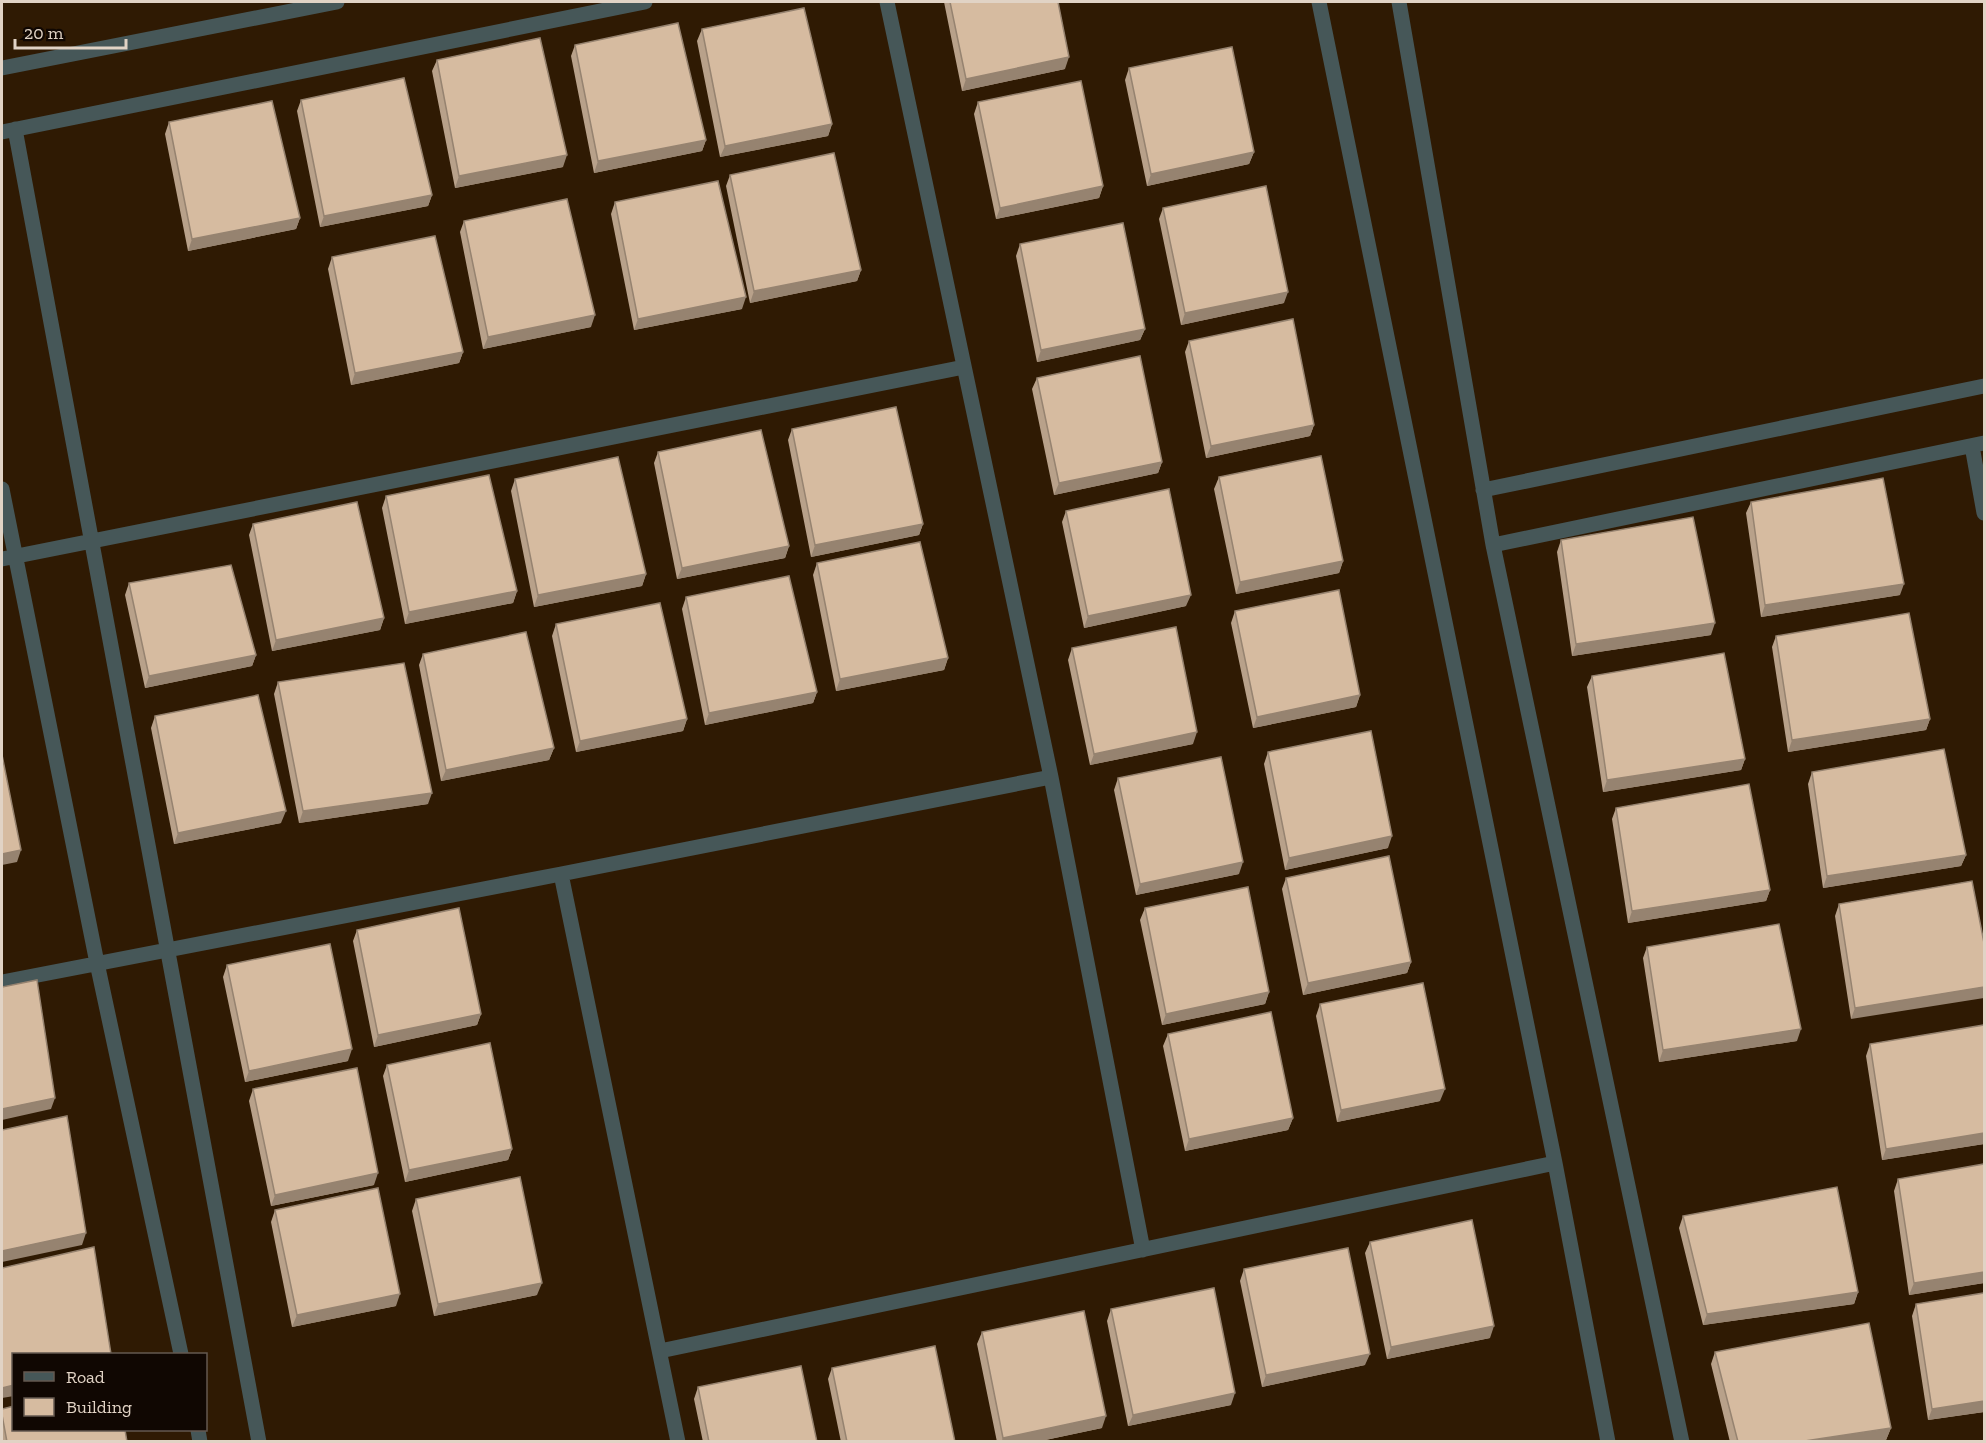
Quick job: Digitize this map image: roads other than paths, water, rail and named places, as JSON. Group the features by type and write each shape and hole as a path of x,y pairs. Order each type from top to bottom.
{"street":[{"path":"2,68 337,2"},
{"path":"259,1442 92,541 8,130 645,2"},
{"path":"887,2 1052,777 1143,1250"},
{"path":"1319,2 1555,1163 1608,1442"},
{"path":"1398,2 1493,545 1682,1442"},
{"path":"8,558 964,367"},
{"path":"1483,490 1984,386"},
{"path":"1493,545 1978,444 1984,513"},
{"path":"2,489 8,558 182,1353"},
{"path":"2,982 1052,777"},
{"path":"561,874 678,1442"},
{"path":"660,1351 1555,1163"}]}
